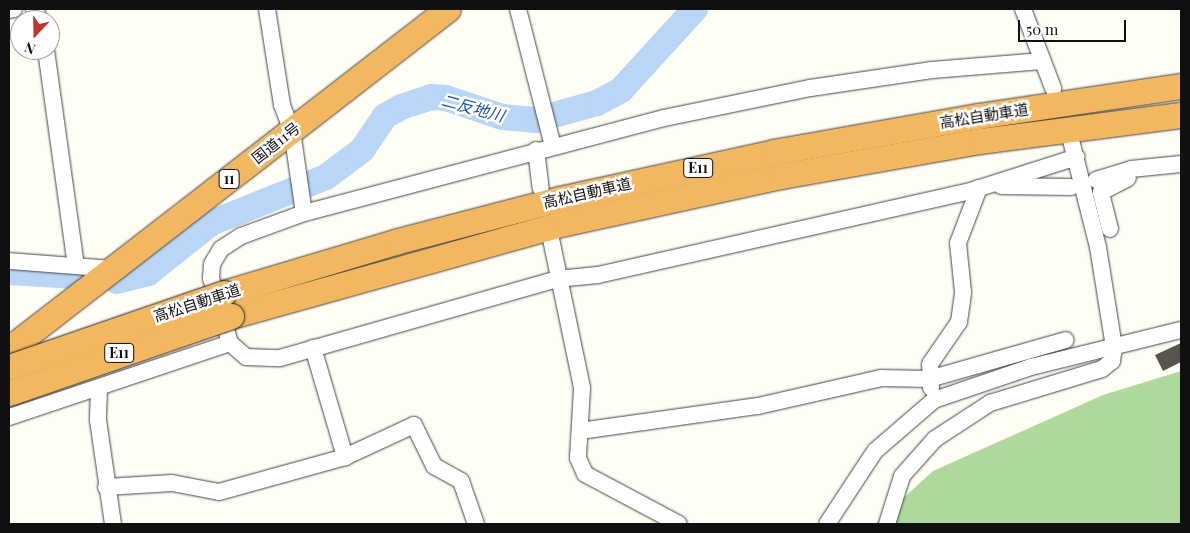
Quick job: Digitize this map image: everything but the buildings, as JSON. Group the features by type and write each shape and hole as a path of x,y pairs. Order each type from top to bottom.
{"highway":[{"name":"国道11号","path":"9,348 448,9"},
{"name":"高松自動車道","path":"9,367 227,304 550,201 756,156 978,116 1181,86"},
{"name":"高松自動車道","path":"9,392 227,304 565,223 781,176 980,140 1181,115"}],"street":[{"path":"9,10 14,9"},
{"path":"266,9 282,104 292,131 304,213"},
{"path":"518,9 552,146"},
{"path":"1023,9 1053,88"},
{"path":"47,60 76,265"},
{"path":"1042,61 932,70 810,88 664,118 536,150 304,213 241,236 221,249 212,264 211,278 230,343 246,356 261,360 313,348 558,279 598,275 982,187 1076,157"},
{"path":"887,524 902,476 935,439 990,403 1102,369 1112,361 1114,347 1098,247 1076,157 1070,140"},
{"path":"536,150 541,188"},
{"path":"1096,180 1141,168 1181,164"},
{"path":"1110,229 1101,192 1141,168"},
{"path":"982,187 1071,187"},
{"path":"934,400 929,379 930,364 959,322 962,292 958,243 982,187"},
{"path":"551,239 582,388 578,458 585,474 680,524"},
{"path":"9,260 112,268"},
{"path":"827,524 875,451 934,400 1031,367 1181,330"},
{"path":"580,431 758,406 881,378 929,379 1066,340"},
{"path":"9,417 230,343"},
{"path":"313,348 345,457"},
{"path":"99,388 98,420 106,487 113,524"},
{"path":"106,487 172,483 219,492 345,457 414,425 434,466 461,481 476,524"}],"green space":[{"path":"1181,371 1181,524 875,524 933,471 1103,395"}],"waterway":[{"name":"二反地川","path":"117,281 148,273 211,223 326,177 362,150 385,116 401,107 431,97 446,98 502,117 536,120 597,103 621,90 695,9"},
{"name":"二反地川","path":"9,272 76,276"}]}
